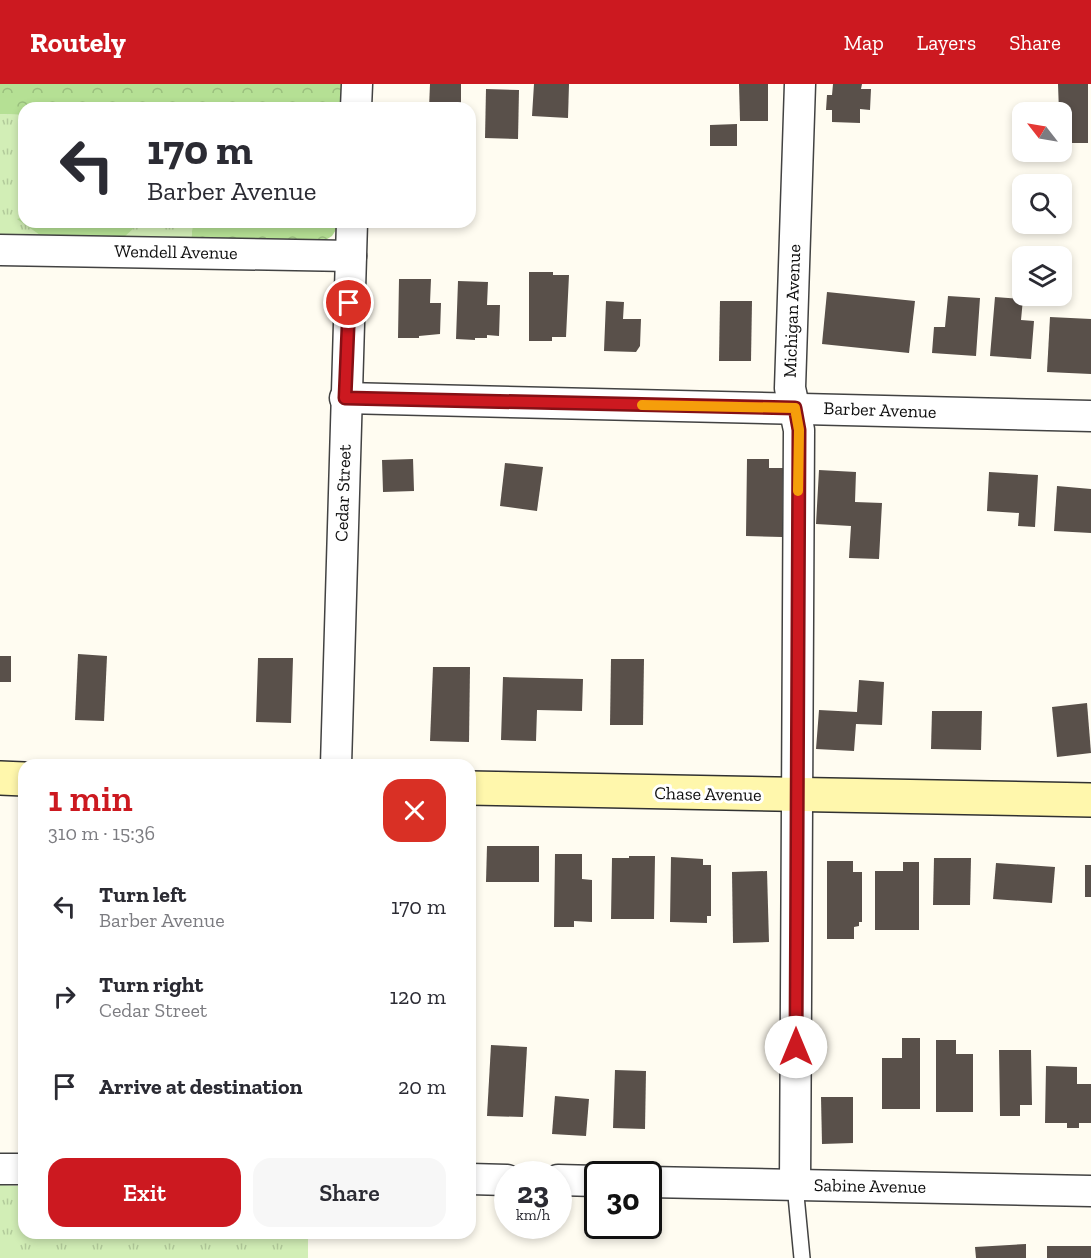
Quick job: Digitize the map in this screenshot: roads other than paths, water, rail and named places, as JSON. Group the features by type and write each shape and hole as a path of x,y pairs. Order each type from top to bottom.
{"street":[{"path":"356,102 357,84"},
{"name":"Michigan Avenue","path":"795,1185 799,430 790,387 800,84"},
{"name":"Cedar Street","path":"336,759 345,398 352,228"},
{"name":"Wendell Avenue","path":"0,250 351,256"},
{"name":"Barber Avenue","path":"345,398 1091,416"},
{"path":"0,778 18,779"},
{"name":"Chase Avenue","path":"476,788 1091,800"},
{"path":"0,1169 18,1169"},
{"path":"476,1179 494,1179"},
{"name":"Sabine Avenue","path":"662,1182 1091,1191"}],"lane":[{"path":"795,1185 802,1258"}]}
